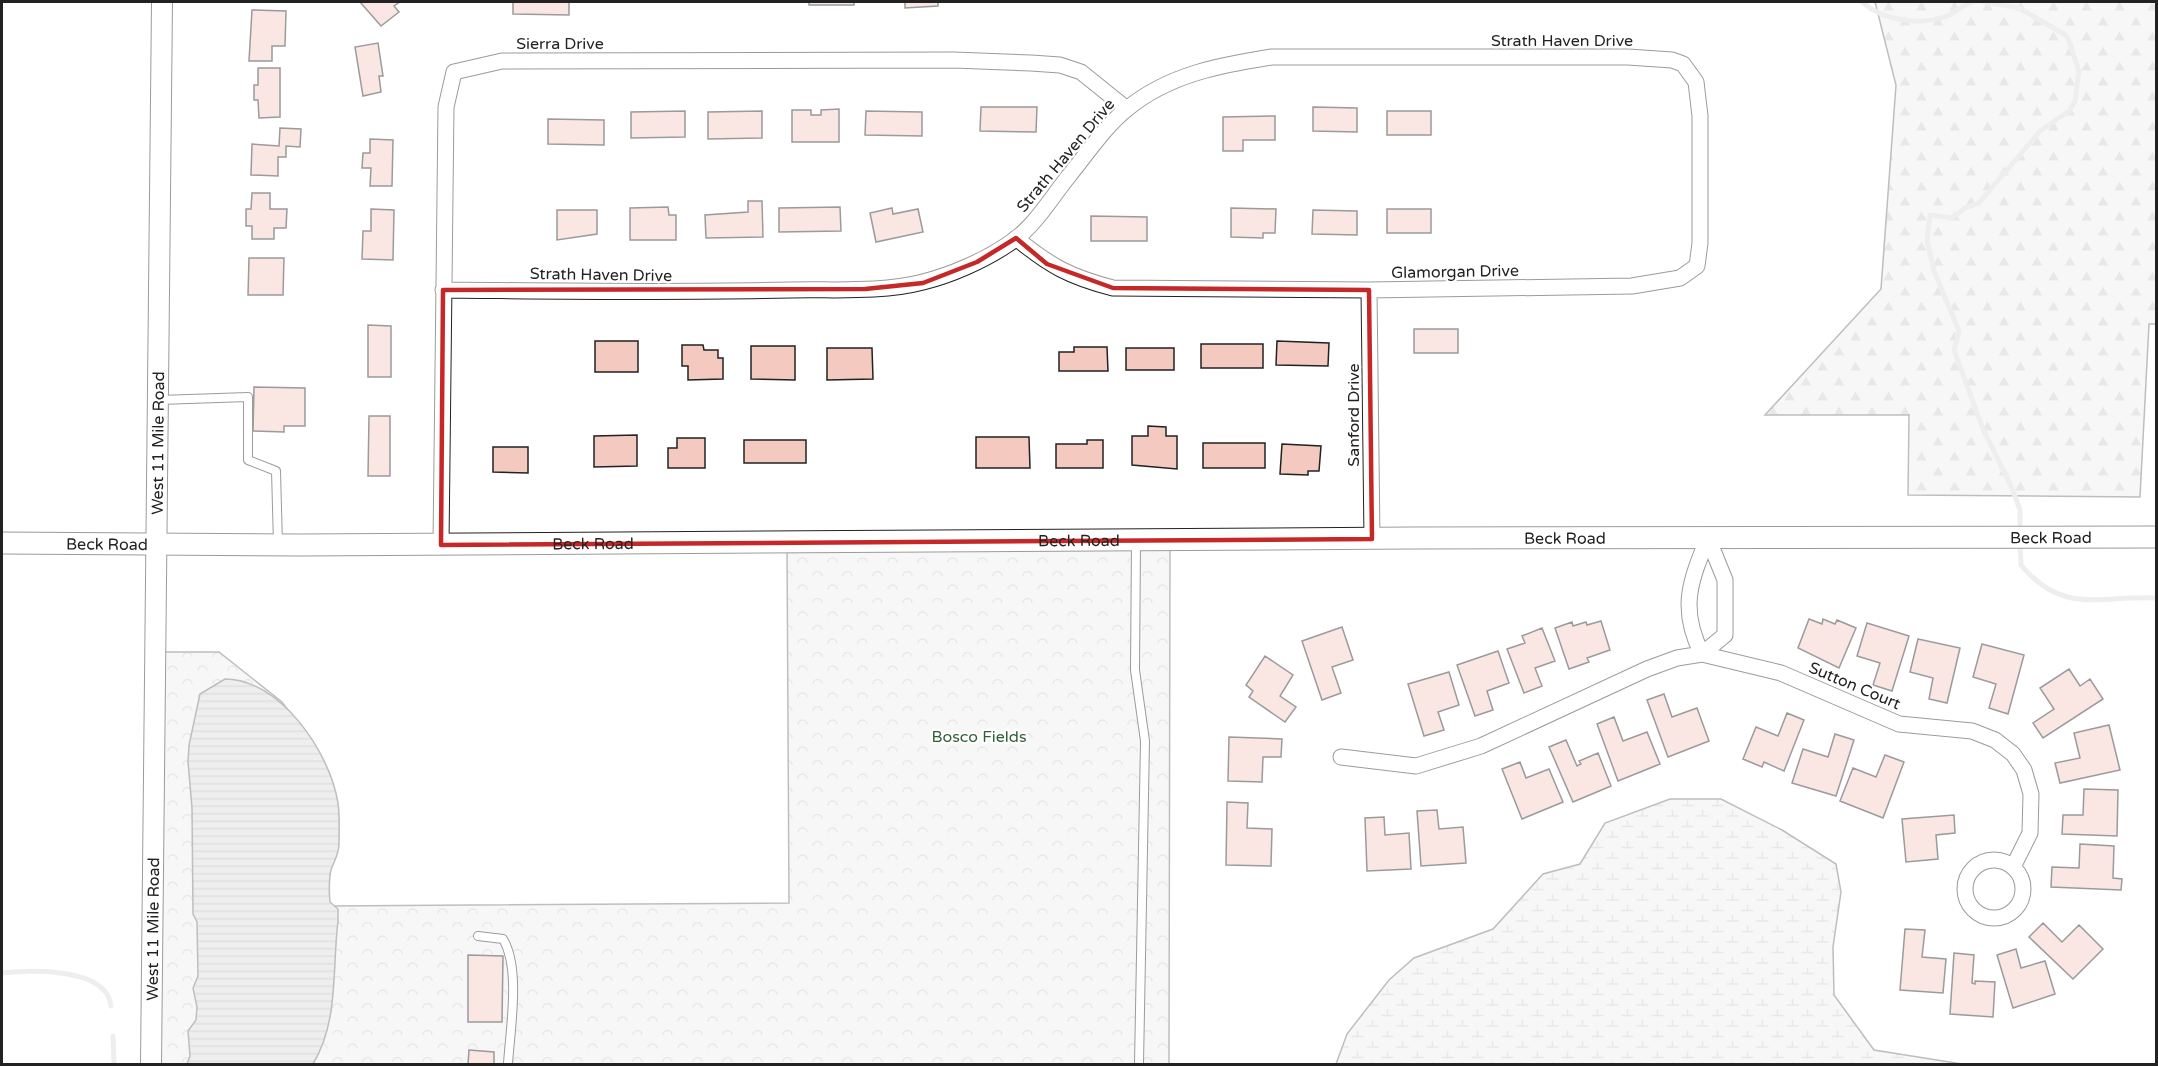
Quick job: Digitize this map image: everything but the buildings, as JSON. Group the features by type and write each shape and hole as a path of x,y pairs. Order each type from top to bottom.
{"main road":[{"name":"Beck Road","path":"2,543 441,545 2157,537"}],"street":[{"name":"West 11 Mile Road","path":"151,1065 162,2"},
{"name":"Strath Haven Drive","path":"443,290 708,293 865,289 923,283 976,262 1016,238 1036,220 1084,157 1127,109 1166,84 1204,70 1272,57 1628,57 1672,60 1683,64"},
{"name":"Sierra Drive","path":"441,545 446,107 454,72 472,66 502,61 954,60 1031,63 1060,65 1081,72 1127,109"},
{"name":"Glamorgan Drive","path":"1016,238 1047,264 1082,280 1113,288 1369,290 1632,286 1680,278 1696,266 1700,243 1700,117 1696,82 1683,64"},
{"name":"Sanford Drive","path":"1369,290 1372,539"},
{"name":"Sutton Court","path":"1702,654 1725,635 1725,580 1708,538"},
{"path":"1702,654 1690,631 1690,581 1708,538"},
{"name":"Sutton Court","path":"1341,757 1416,766 1481,746 1647,669 1677,658 1702,654 1781,673 1899,724 1972,731 1995,740 2013,754 2024,770 2031,794 2030,833 2013,867"}],"lane":[{"path":"158,400 248,397 248,460 276,471 278,545"},
{"path":"1136,541 1135,670 1145,741 1138,1065"},
{"path":"478,936 503,939 509,950 512,994 508,1065"}],"highlighted area":[{"path":"1016,238 1047,264 1113,288 1369,290 1372,539 441,545 443,290 865,289 923,283 977,262"}],"green space":[{"path":"1875,2 2156,2 2156,324 2149,324 2140,497 1908,495 1909,415 1765,415 1881,289 1896,85"},
{"name":"Bosco Fields","path":"1170,543 1169,1064 158,1064 161,652 219,652 282,702 306,734 329,906 789,903 787,545"},
{"path":"1670,799 1721,799 1782,830 1836,864 1841,892 1833,947 1834,995 1874,1050 1962,1064 1336,1064 1347,1034 1389,980 1414,958 1493,929 1543,874 1580,864 1605,823"}],"shaded area":[{"path":"225,679 245,682 265,691 299,722 325,762 338,803 339,848 331,870 329,886 330,902 338,909 333,994 327,1030 313,1064 187,1064 190,1056 188,1031 196,1020 197,1007 193,988 198,976 197,922 193,914 189,745 200,694"}],"waterway":[{"path":"1862,2 1880,14 1914,21 1947,16 1972,2"},
{"path":"1984,2 2019,8 2064,34 2068,38 2079,71 2075,101 2069,111 2040,131 1979,203 1965,208 1952,218 1930,215 1927,240 1934,271 1959,331 1954,350 1983,429 2012,488 2020,510 2020,533"},
{"path":"2020,543 2021,565 2037,581 2052,591 2084,600 2156,598"},
{"path":"2,973 48,972 82,978 96,984 106,993 111,1006"},
{"path":"113,1036 114,1064"}]}
